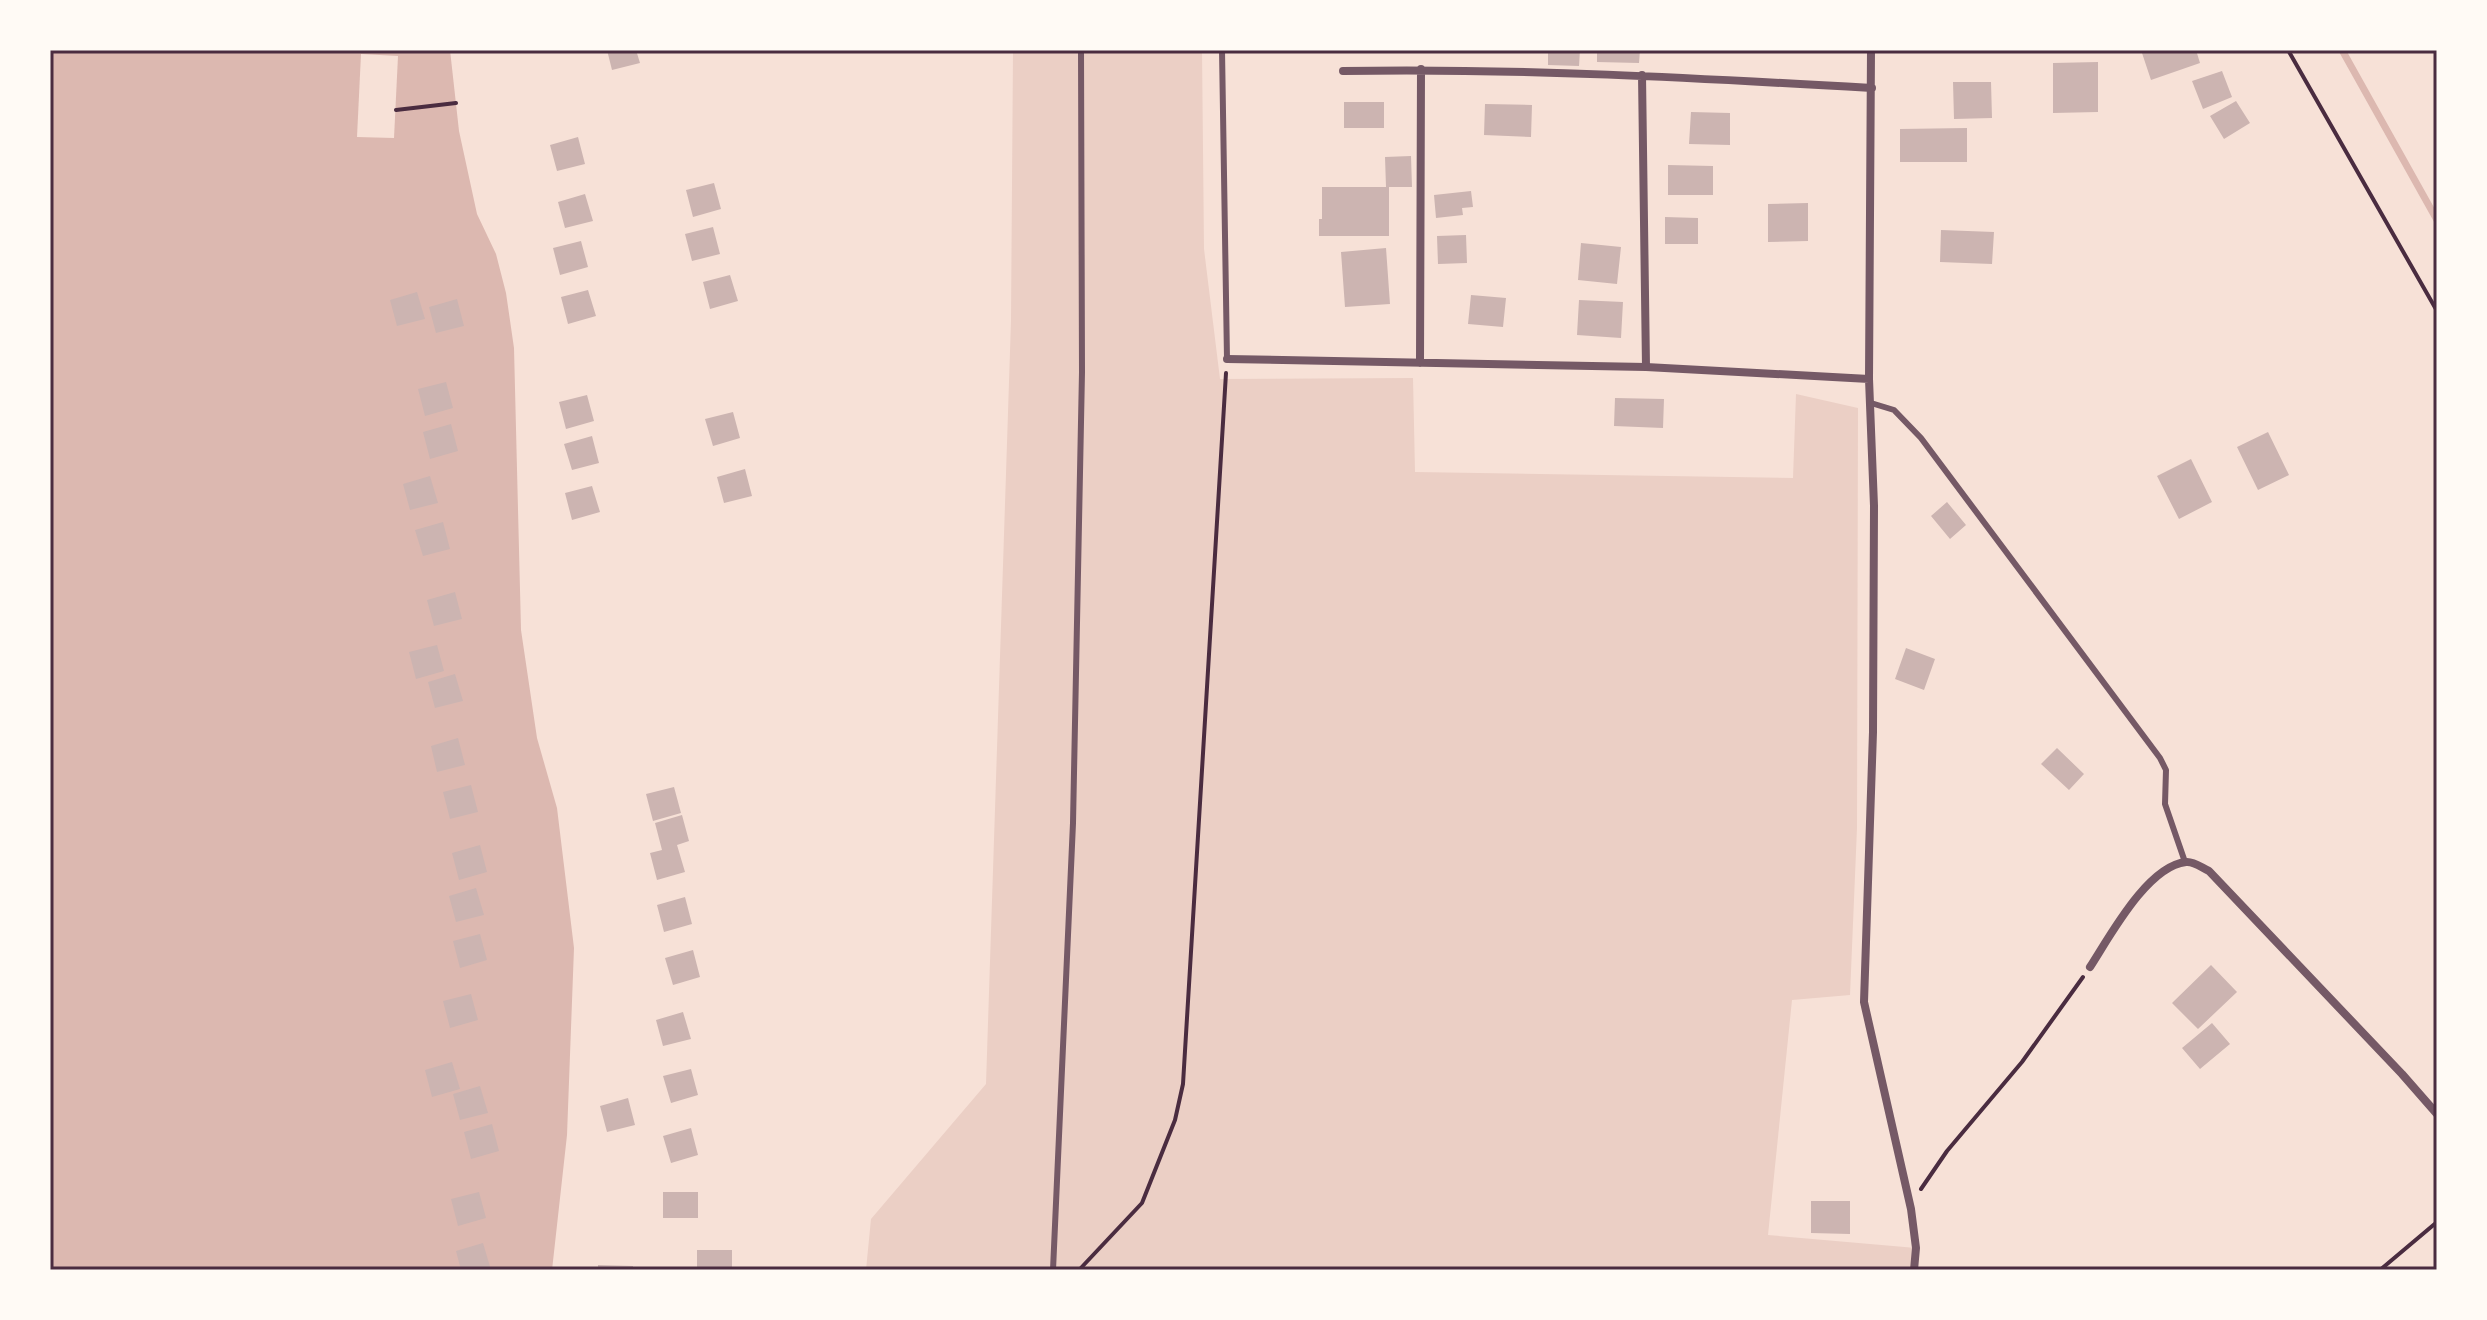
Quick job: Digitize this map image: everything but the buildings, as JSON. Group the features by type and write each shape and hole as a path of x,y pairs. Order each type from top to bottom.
{"street":[{"path":"1871,50 1869,379 1873,732 1864,1002 1911,1209 1916,1248 1914,1270"},
{"path":"1420,363 1421,69"},
{"path":"1343,71 1421,69 1642,75 1872,88"},
{"path":"1642,75 1646,367"},
{"path":"1227,359 1646,367 1869,379"},
{"path":"2090,967 2131,904 2157,877 2185,862 2209,871 2437,1114"}],"lane":[{"path":"1053,1270 1074,792 1082,372 1081,50"},
{"path":"1222,50 1227,359"},
{"path":"1871,403 1894,410 1921,438 2160,758 2166,770 2165,804 2185,862"}],"path":[{"path":"2288,50 2437,311"},
{"path":"396,110 456,103"},
{"path":"1079,1270 1142,1203 1175,1120 1183,1084 1227,359"},
{"path":"1911,1209 1924,1183 1947,1151 2022,1062 2090,967"},
{"path":"2380,1270 2437,1222"}],"shaded area":[{"path":"50,50 450,50 459,131 477,214 496,254 506,293 514,348 521,630 537,738 557,808 574,948 567,1135 552,1270 50,1270"},
{"path":"1013,50 1202,50 1204,249 1220,379 1413,378 1415,472 1793,478 1796,394 1858,408 1857,828 1850,995 1792,1000 1768,1235 1916,1248 1912,1270 866,1270 871,1219 986,1084 1011,321"}],"pier":[{"path":"361,54 398,56 394,138 357,137"}],"waterway":[{"path":"2342,50 2437,220"}]}
